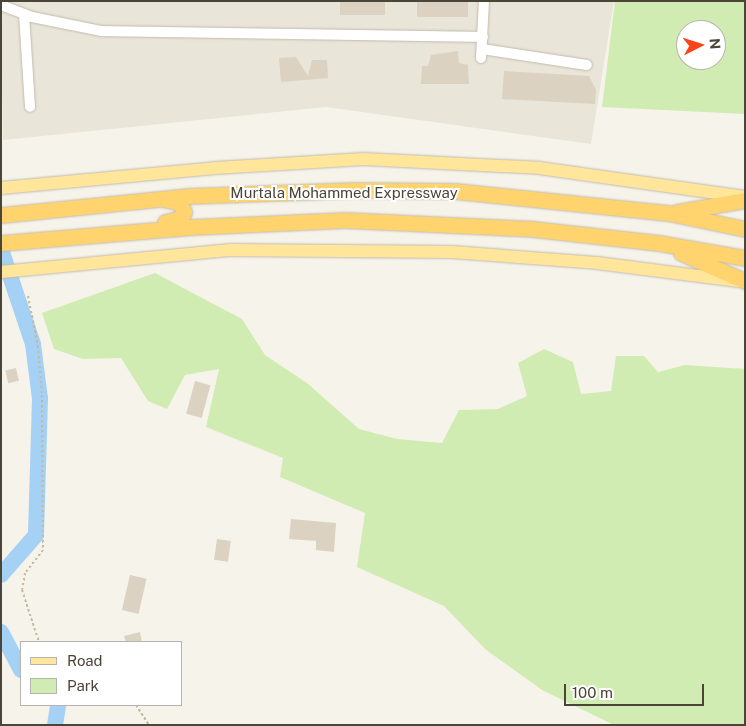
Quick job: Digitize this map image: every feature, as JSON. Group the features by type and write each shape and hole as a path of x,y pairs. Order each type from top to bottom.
{"highway":[{"name":"Murtala Mohammed Expressway","path":"1,216 156,199 310,191 455,192 668,214 745,229"},
{"path":"122,232 183,216 179,202 156,199"},
{"path":"668,214 745,199"},
{"name":"Murtala Mohammed Expressway","path":"1,244 122,232 345,220 458,223 659,243 745,258"},
{"path":"659,243 745,281"}],"main road":[{"name":"Murtala Mohammed Expressway","path":"7,188 300,162 364,159 540,168 745,199"},
{"path":"1,272 231,250 452,252 597,263 745,281"}],"street":[{"path":"484,1 482,53 587,65"},
{"path":"1,5 24,14 67,26 138,33 483,37"},
{"path":"24,14 30,107"}],"path":[{"path":"28,296 38,346 42,396 42,550 25,574 22,590 39,641"},
{"path":"137,706 149,725"}],"shaded area":[{"path":"1,1 614,1 591,144 326,107 3,140"}],"green space":[{"path":"615,1 745,1 745,114 602,107"},
{"path":"155,273 242,319 265,355 307,383 359,429 397,439 442,443 459,410 498,409 527,396 518,363 544,349 573,362 581,394 611,391 616,356 644,356 658,372 685,365 745,369 745,725 614,725 542,690 485,649 444,606 357,567 365,513 280,477 283,458 206,427 219,369 185,375 167,409 148,401 121,358 83,359 54,349 42,313"}],"building":[{"path":"340,1 385,1 385,15 340,15"},
{"path":"417,1 468,1 468,17 417,17"},
{"path":"458,51 459,63 468,65 469,84 421,84 422,66 428,66 431,55"},
{"path":"296,57 308,76 312,60 327,60 328,78 281,82 279,58"},
{"path":"504,71 589,76 596,90 595,104 502,99"},
{"path":"16,368 19,381 8,383 5,370"},
{"path":"195,381 210,385 202,418 186,414"},
{"path":"291,519 336,523 334,552 316,550 316,541 289,539"},
{"path":"217,539 231,541 228,562 214,560"},
{"path":"130,575 147,579 138,614 122,610"},
{"path":"140,632 142,641 126,641 124,636"}],"waterway":[{"path":"1,249 33,344 40,399 36,535 1,575"},
{"path":"1,632 20,668"},
{"path":"55,725 58,706"}]}
